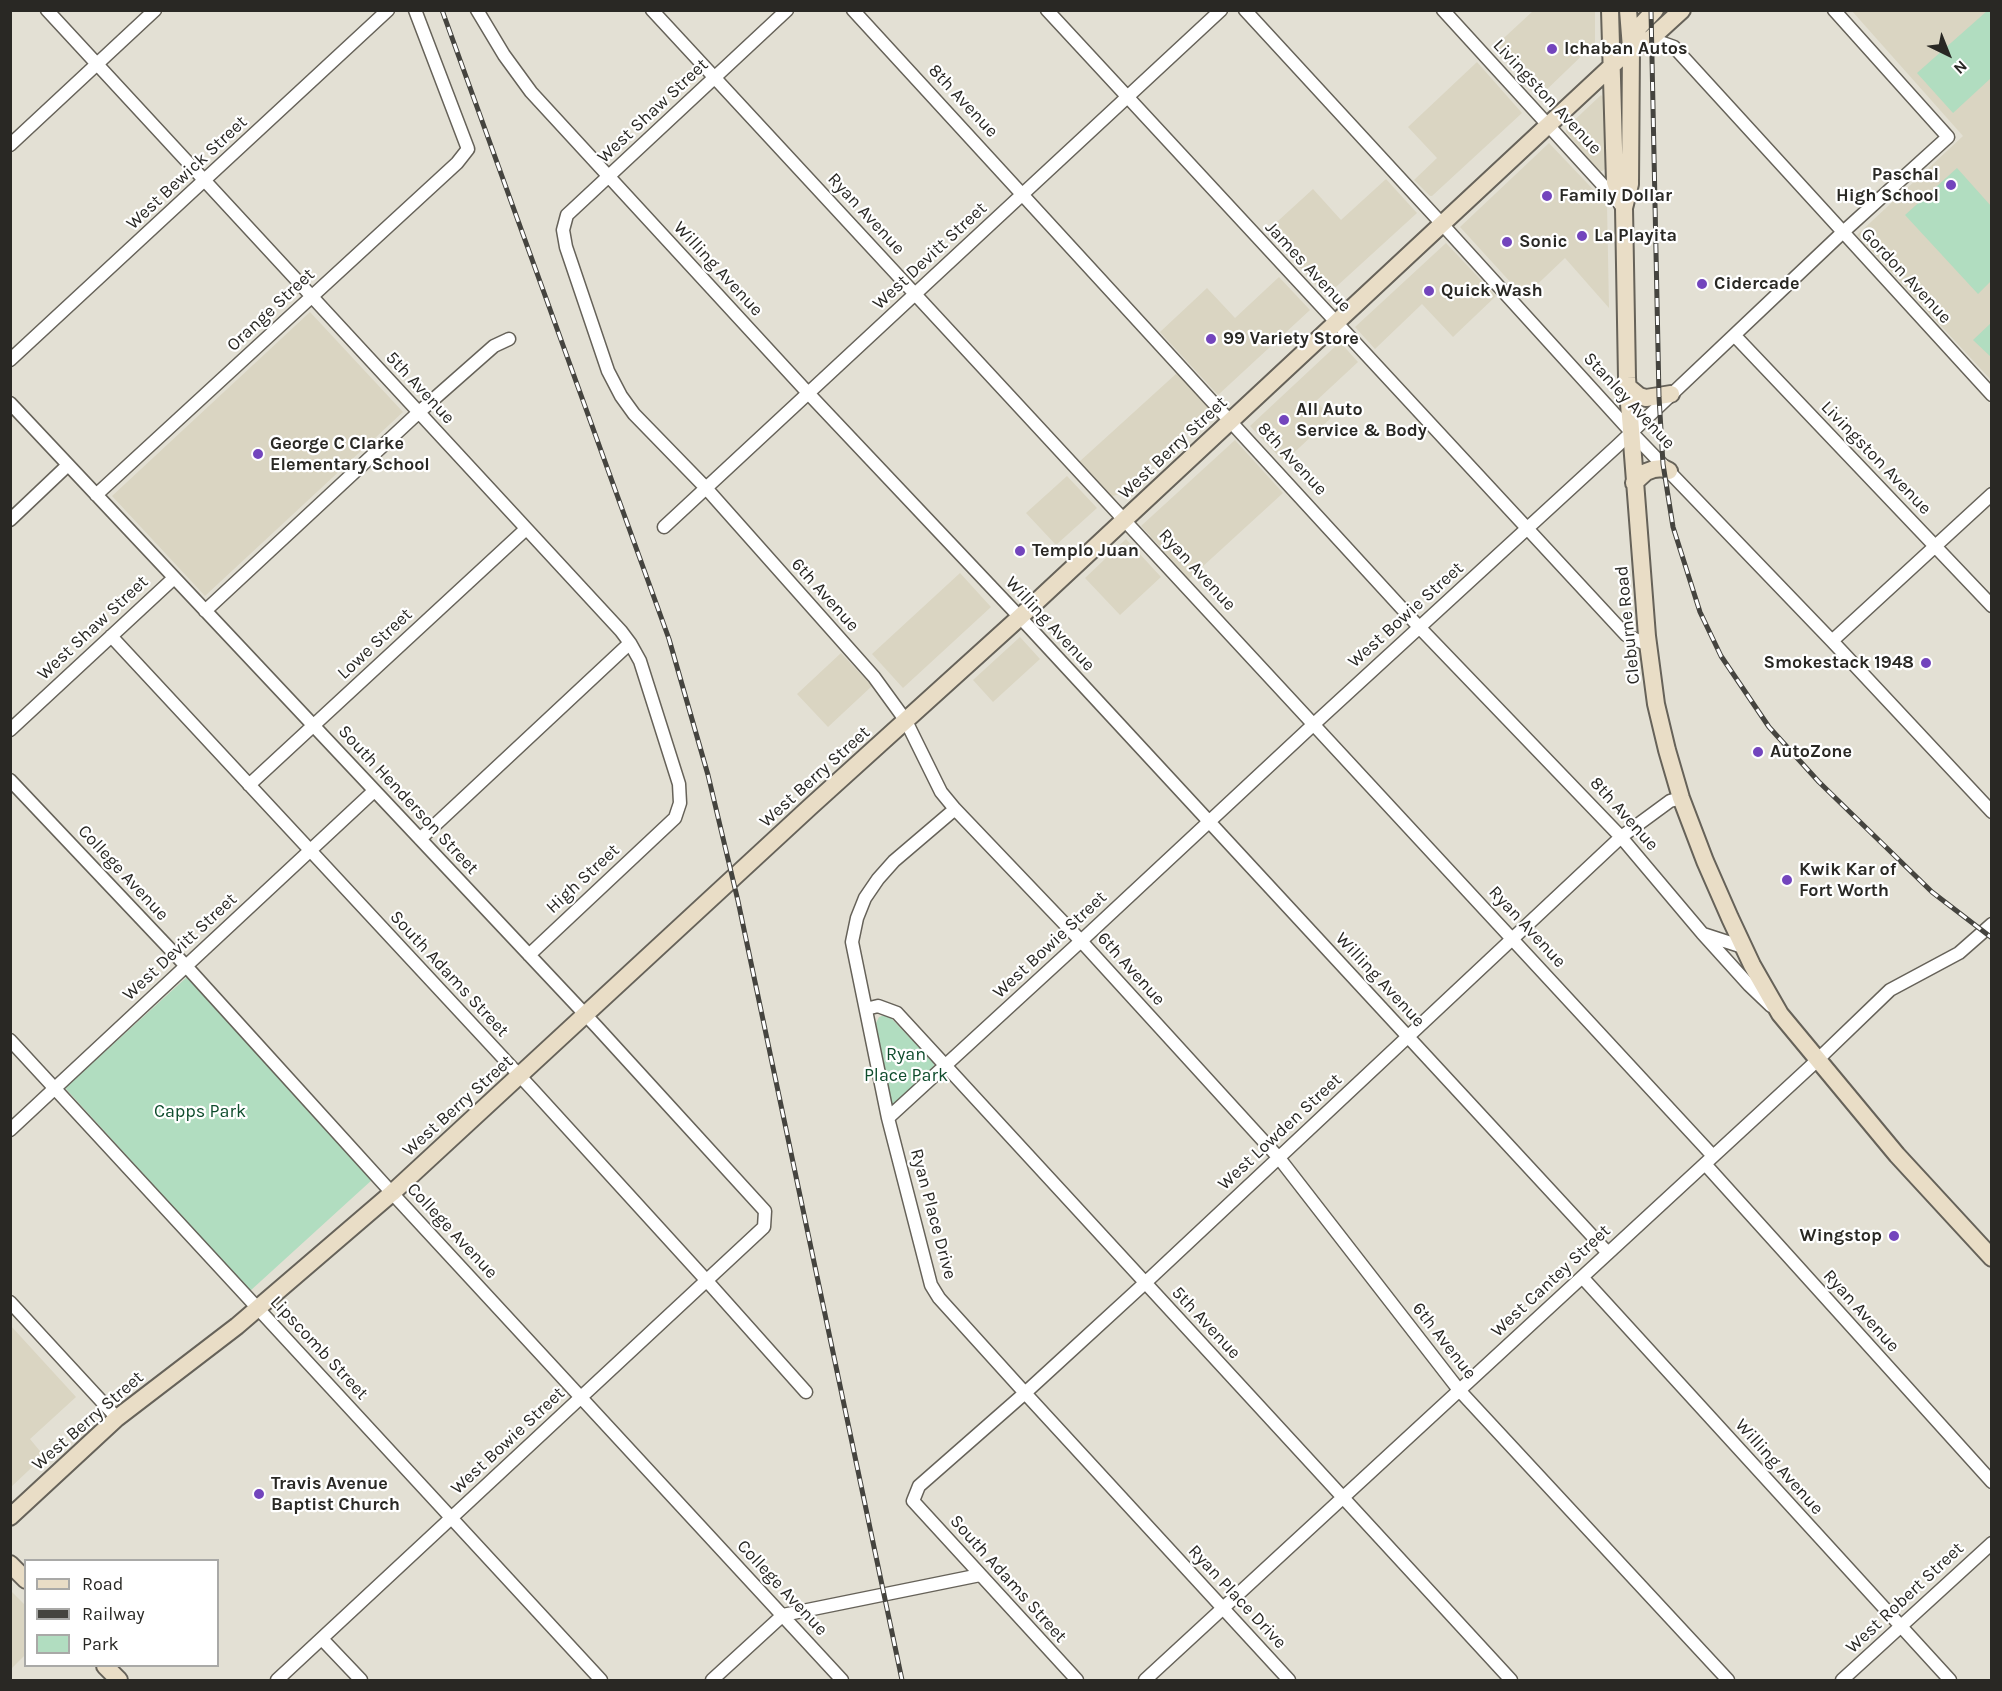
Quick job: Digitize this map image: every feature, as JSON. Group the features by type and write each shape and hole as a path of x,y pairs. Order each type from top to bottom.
{"main road":[{"name":"Cleburne Road","path":"1610,10 1615,182 1624,208"},
{"name":"Cleburne Road","path":"1628,10 1631,48 1630,184 1624,208 1627,387 1648,645 1656,704 1681,798 1705,861 1743,947 1780,1014"},
{"name":"West Berry Street","path":"1631,48 1639,27 1656,10"},
{"name":"West Berry Street","path":"10,1517 117,1418 257,1309 392,1193 810,807 1020,617 1631,48 1650,41 1680,13"},
{"path":"1627,387 1646,398 1671,394"},
{"path":"1635,483 1646,472 1654,469 1663,468 1669,471"},
{"name":"8th Avenue","path":"1780,1014 1897,1155 1992,1258"},
{"path":"10,1564 24,1578"},
{"path":"107,1667 119,1680"}],"street":[{"name":"5th Avenue","path":"46,10 630,643 640,661 679,784 680,803 675,818 662,829"},
{"path":"10,145 155,10"},
{"name":"West Bewick Street","path":"10,360 388,10"},
{"name":"Orange Street","path":"96,495 457,163 468,149 415,10"},
{"name":"Willing Avenue","path":"477,10 504,55 531,92 1608,1253"},
{"name":"Ryan Avenue","path":"652,10 1513,939 1992,1482"},
{"name":"West Shaw Street","path":"566,247 563,230 567,215 787,10"},
{"name":"8th Avenue","path":"853,10 1419,627 1621,837 1702,933 1749,985 1780,1014"},
{"name":"James Avenue","path":"1047,10 1626,635 1648,645"},
{"name":"West Devitt Street","path":"664,527 1221,10"},
{"name":"Stanley Avenue","path":"1245,10 1631,432 1992,812"},
{"name":"Livingston Avenue","path":"1443,10 1624,208"},
{"name":"West Bowie Street","path":"888,1118 946,1067 1948,137 1834,10"},
{"path":"1674,47 1669,30 1680,13"},
{"path":"1650,41 1674,47"},
{"name":"Gordon Avenue","path":"1674,47 1842,234 1992,395"},
{"name":"6th Avenue","path":"566,247 608,371 621,396 634,414 706,488 874,677 906,721 941,792 955,809 1082,941 1279,1158 1459,1390 1728,1680"},
{"name":"Livingston Avenue","path":"1735,336 1992,606"},
{"path":"205,610 418,412 494,346 509,339"},
{"name":"South Henderson Street","path":"10,404 586,1015 765,1211 765,1227"},
{"path":"10,520 68,465"},
{"path":"1832,641 1992,494"},
{"name":"Lowe Street","path":"249,785 526,528"},
{"name":"West Shaw Street","path":"10,730 174,578"},
{"name":"South Adams Street","path":"111,636 519,1076 806,1392"},
{"path":"420,839 630,643"},
{"name":"College Avenue","path":"10,780 186,966 392,1193 842,1680"},
{"name":"West Devitt Street","path":"10,1130 374,791"},
{"name":"West Lowden Street","path":"913,1501 919,1486 1145,1283 1621,837 1670,801 1681,798"},
{"name":"Ryan Place Drive","path":"955,809 894,861 878,879 865,898 857,918 852,942 888,1118 931,1285 939,1298 1025,1393 1289,1680"},
{"name":"High Street","path":"529,955 662,829"},
{"name":"West Cantey Street","path":"1145,1680 1890,990 1959,953 1992,924"},
{"path":"1702,933 1743,947"},
{"name":"5th Avenue","path":"866,1009 878,1006 897,1013 1511,1680"},
{"name":"Lipscomb Street","path":"10,1040 602,1680"},
{"name":"West Bowie Street","path":"277,1680 765,1227"},
{"name":"Willing Avenue","path":"1582,1277 1950,1680"},
{"path":"10,1302 117,1418"},
{"name":"South Adams Street","path":"913,1501 1077,1680"},
{"name":"West Robert Street","path":"1842,1680 1992,1543"},
{"path":"711,1680 783,1615 980,1575"},
{"path":"322,1639 361,1680"}],"shaded area":[{"path":"1533,11 1595,11 1595,43 1539,97 1493,48"},
{"name":"Paschal High School","path":"1852,11 1991,11 1991,380 1857,235 1963,136"},
{"path":"1477,62 1522,113 1430,196 1414,180 1437,158 1408,127"},
{"path":"1601,95 1604,98 1608,167 1599,171 1566,132 1567,127"},
{"path":"1549,143 1607,204 1609,308 1565,258 1524,297 1460,227"},
{"path":"1386,179 1417,213 1326,296 1267,231 1313,189 1341,220"},
{"path":"1446,243 1496,296 1453,337 1422,304 1375,349 1355,327"},
{"path":"1279,277 1310,310 1218,395 1160,332 1207,288 1235,318"},
{"name":"George C Clarke Elementary School","path":"310,312 403,412 205,596 112,496"},
{"path":"1340,342 1358,362 1316,401 1331,418 1284,462 1250,426"},
{"path":"1177,373 1208,405 1206,411 1117,495 1112,496 1079,462"},
{"path":"1235,440 1283,493 1189,579 1141,526"},
{"path":"1067,476 1097,508 1056,545 1026,513"},
{"path":"1126,539 1161,577 1120,615 1085,578"},
{"path":"960,573 991,607 903,688 872,654"},
{"path":"1020,637 1040,659 993,702 973,680"},
{"path":"841,653 872,686 828,727 797,694"},
{"path":"11,1326 76,1397 30,1439 44,1456 11,1487"},
{"path":"10,1590 24,1604 24,1656 11,1669"}],"green space":[{"path":"1987,11 1991,11 1991,78 1953,113 1917,73"},
{"path":"1957,168 1991,206 1991,281 1978,294 1905,215"},
{"path":"1991,323 1991,357 1973,340"},
{"name":"Capps Park","path":"188,976 373,1179 250,1291 65,1088"},
{"name":"Ryan Place Park","path":"885,1015 890,1017 933,1062 935,1067 892,1108 876,1023 879,1017"}],"railway":[{"path":"442,10 669,639 708,775 738,901 902,1680"},
{"path":"1651,10 1659,397 1663,464 1673,527 1700,612 1721,656 1769,727 1819,782 1932,892 1992,938"}],"place":[{"name":"Ichaban Autos","path":"1552,49"},
{"name":"Paschal High School","path":"1951,185"},
{"name":"Family Dollar","path":"1547,196"},
{"name":"La Playita","path":"1582,236"},
{"name":"Sonic","path":"1507,242"},
{"name":"Cidercade","path":"1702,284"},
{"name":"Quick Wash","path":"1429,291"},
{"name":"99 Variety Store","path":"1211,339"},
{"name":"All Auto Service & Body","path":"1284,420"},
{"name":"George C Clarke Elementary School","path":"258,454"},
{"name":"Templo Juan","path":"1020,551"},
{"name":"Smokestack 1948","path":"1926,663"},
{"name":"AutoZone","path":"1758,752"},
{"name":"Kwik Kar of Fort Worth","path":"1787,880"},
{"name":"Wingstop","path":"1894,1236"},
{"name":"Travis Avenue Baptist Church","path":"259,1494"}]}
